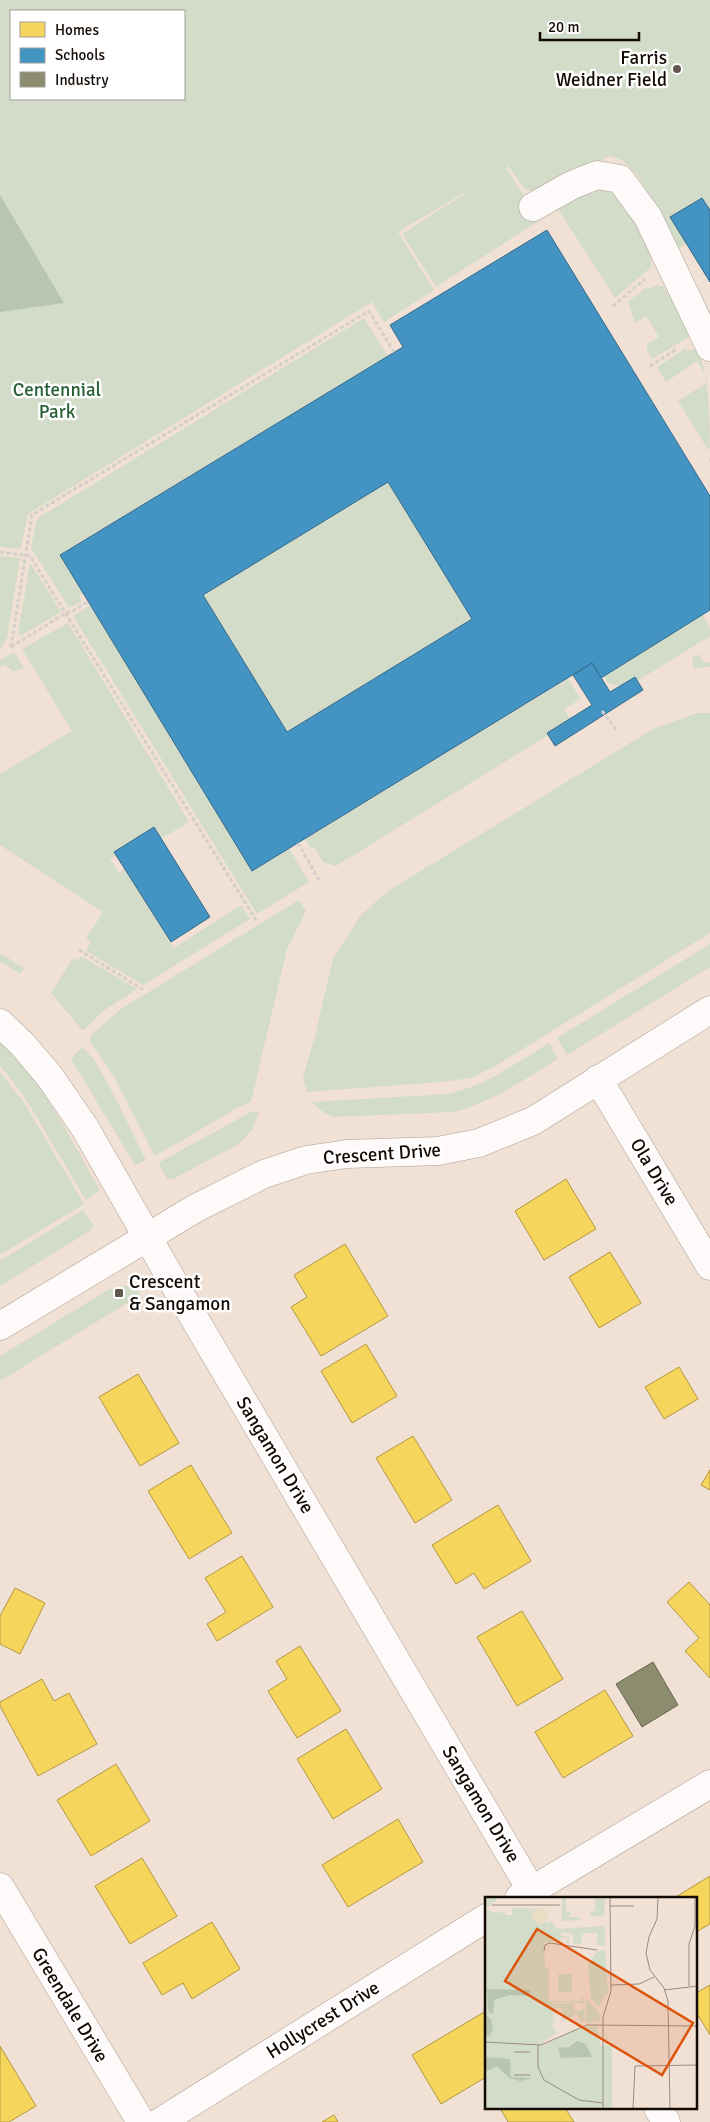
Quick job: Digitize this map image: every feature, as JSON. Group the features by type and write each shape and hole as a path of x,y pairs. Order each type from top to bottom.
{"street":[{"path":"533,207 572,185 597,175 620,179 648,216 710,347"},
{"name":"Crescent Drive","path":"0,1326 222,1193 264,1174 306,1160 347,1154 438,1151 479,1143 533,1121 710,1010"},
{"name":"Sangamon Drive","path":"0,1023 23,1045 50,1077 85,1128 146,1237 529,1896"},
{"name":"Ola Drive","path":"598,1079 710,1266"},
{"path":"529,1896 710,1784"},
{"name":"Greendale Drive","path":"0,1887 141,2122"},
{"name":"Hollycrest Drive","path":"160,2122 485,1919"},
{"path":"659,2110 666,2122"}],"path":[{"path":"613,306 668,261"},
{"path":"89,601 11,647 32,515 369,311 394,352"},
{"path":"0,552 30,556 256,920"},
{"path":"602,711 616,730"},
{"path":"298,843 319,880"},
{"path":"79,950 144,990"}],"green space":[{"name":"Centennial Park","path":"0,0 710,0 710,210 702,198 671,217 686,244 676,249 640,179 624,161 610,156 535,192 525,189 508,166 506,168 540,220 436,287 402,234 483,182 398,232 434,290 384,322 372,302 28,514 21,549 0,547"},
{"path":"596,187 613,191 631,207 652,252 651,267 615,298 555,204"},
{"path":"0,195 64,303 0,312"},
{"path":"657,285 664,287 692,335 652,359 647,351 647,344 659,337 646,316 635,323 628,302 646,287 648,289"},
{"path":"364,318 388,356 60,554 83,592 79,596 82,601 69,608 31,548 38,518"},
{"path":"686,348 687,351 694,349 699,356 705,375 697,361 666,382 657,367"},
{"path":"706,380 710,449 707,448 678,401 705,384"},
{"path":"388,482 472,619 287,732 203,595"},
{"path":"0,556 20,558 7,638 0,649"},
{"path":"30,563 61,612 20,636 18,633"},
{"path":"91,605 289,848 309,882 257,914 73,616"},
{"path":"702,614 710,628 710,636 636,682 617,685 608,683 604,676"},
{"path":"68,623 189,822 161,839 114,852 116,855 110,859 119,873 124,869 174,948 241,905 250,919 143,985 86,951 91,942 86,939 103,912 0,845 0,774 72,731 22,649"},
{"path":"14,652 24,668 13,671 5,665 0,668 0,660"},
{"path":"700,654 701,659 706,663 710,662 710,667 693,668 692,658"},
{"path":"568,679 581,699 564,709 571,721 336,866 323,862 315,848 310,847 305,839"},
{"path":"697,713 710,713 710,933 497,1065 471,1078 307,1092 303,1077 315,1036 333,959 360,916 388,891 653,729"},
{"path":"299,900 306,911 287,949 251,1102 239,1107 155,1156 113,1075 90,1041 90,1036 121,1009"},
{"path":"710,944 710,967 567,1055 557,1038"},
{"path":"0,953 24,968 20,974 0,961"},
{"path":"81,956 137,989 103,1011 83,1031 51,993 73,958 78,961"},
{"path":"0,1041 16,1057 43,1093 100,1190 86,1200 26,1099 0,1065"},
{"path":"549,1043 558,1059 494,1096 453,1112 334,1117 325,1113 311,1102 448,1094 488,1080"},
{"path":"82,1047 89,1054 106,1081 146,1160 135,1165 71,1059"},
{"path":"0,1072 26,1106 84,1204 0,1255"},
{"path":"259,1111 253,1129 239,1144 173,1179 167,1179 159,1165 160,1162 251,1112"},
{"path":"83,1210 94,1226 88,1232 0,1286 0,1261"},
{"path":"125,1286 136,1287 140,1295 0,1381 0,1356 108,1290"}],"building: Homes":[{"path":"566,1179 596,1229 544,1260 515,1211"},
{"path":"345,1244 388,1316 321,1356 291,1307 307,1297 294,1275"},
{"path":"610,1252 641,1303 599,1328 569,1277"},
{"path":"366,1344 397,1396 352,1423 321,1371"},
{"path":"679,1367 698,1399 664,1419 645,1387"},
{"path":"138,1374 179,1443 140,1466 99,1397"},
{"path":"413,1436 452,1500 415,1523 376,1458"},
{"path":"191,1465 232,1533 189,1559 148,1491"},
{"path":"710,1470 710,1490 701,1485"},
{"path":"498,1505 531,1561 484,1589 474,1573 456,1584 432,1545"},
{"path":"242,1556 273,1607 217,1641 207,1624 226,1612 205,1578"},
{"path":"689,1582 710,1605 710,1678 685,1651 699,1638 667,1602"},
{"path":"15,1588 45,1603 20,1654 0,1644 0,1616"},
{"path":"522,1611 563,1679 517,1706 477,1637"},
{"path":"300,1646 341,1711 297,1738 268,1691 287,1679 276,1661"},
{"path":"42,1679 54,1701 69,1693 97,1744 38,1776 0,1706 0,1702"},
{"path":"605,1690 633,1736 563,1778 535,1732"},
{"path":"346,1729 382,1789 333,1819 297,1759"},
{"path":"116,1764 150,1821 91,1856 57,1800"},
{"path":"398,1819 423,1862 348,1907 322,1865"},
{"path":"142,1858 177,1916 130,1944 95,1886"},
{"path":"710,1876 710,1924 698,1931 698,1897 676,1897"},
{"path":"212,1922 240,1969 192,1999 183,1983 162,1995 143,1963"},
{"path":"710,1985 710,2035 698,2015 698,1992"},
{"path":"485,2012 485,2078 441,2104 412,2055"},
{"path":"0,2046 36,2106 9,2122 0,2122"},
{"path":"501,2110 566,2110 574,2122 508,2122"},
{"path":"334,2115 338,2122 322,2122"}],"building: Schools":[{"path":"702,198 710,210 710,282 670,217"},
{"path":"547,230 710,496 710,610 601,678 592,663 252,871 60,555 403,347 390,325","holes":["388,482 472,619 287,732 203,595"]},
{"path":"592,663 610,692 635,677 643,690 555,746 547,733 592,705 573,675"},
{"path":"154,827 210,917 171,942 114,852"}],"building: Industry":[{"path":"653,1662 678,1705 642,1727 616,1684"}],"place":[{"name":"Farris Weidner Field","path":"677,69"},
{"name":"Crescent & Sangamon","path":"119,1293"}]}
